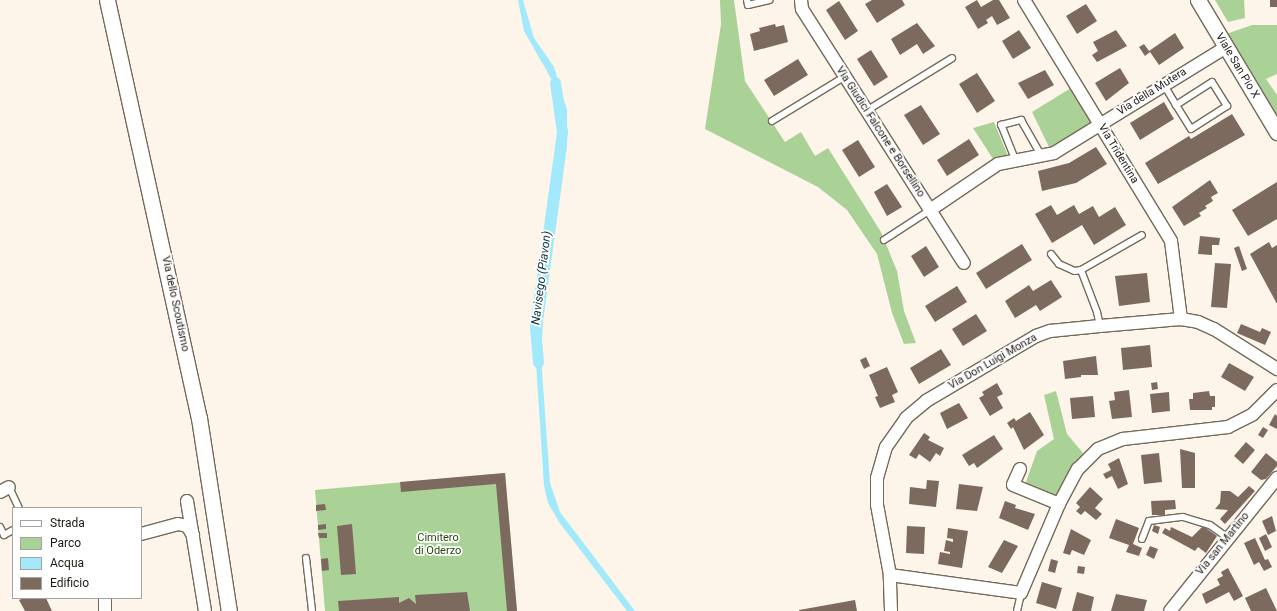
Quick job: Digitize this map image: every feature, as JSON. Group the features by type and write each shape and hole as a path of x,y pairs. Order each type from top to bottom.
{"street":[{"name":"Via dello Scoutismo","path":"107,0 199,418 229,611"},
{"name":"Via Giudici Falcone e Borsellino","path":"801,0 802,10 964,263"},
{"name":"Via Tridentina","path":"1024,0 1171,241 1181,319"},
{"name":"Viale San Pio X","path":"1198,0 1277,132"},
{"name":"Via della Mutera","path":"930,210 998,164 1015,159 1054,153 1226,47"},
{"name":"Via Don Luigi Monza","path":"891,611 890,575 876,505 877,478 886,447 906,418 926,400 1036,336 1050,331 1100,326 1181,319 1205,325 1277,368"},
{"path":"890,575 1021,593 1059,504 1086,459 1110,443 1228,427 1253,414 1277,390"},
{"path":"1020,469 1013,486 1059,504"},
{"name":"Via san Martino","path":"1170,611 1277,478"},
{"path":"187,501 205,611"},
{"path":"142,534 178,524 187,526 193,535"},
{"path":"105,599 105,611"}],"lane":[{"path":"747,0 748,5 769,0"},
{"path":"866,111 952,58"},
{"path":"772,121 844,77"},
{"path":"1164,85 1176,105 1191,129 1227,106 1212,82 1176,105"},
{"path":"1015,159 1001,125 1021,120 1042,155"},
{"path":"884,240 930,210"},
{"path":"1052,254 1059,264 1075,271 1081,270 1142,235"},
{"path":"1081,270 1100,326"},
{"path":"4,490 18,507"},
{"path":"1142,539 1149,520 1183,517 1210,525 1228,538"},
{"path":"0,527 4,535 12,531"},
{"path":"306,558 312,611"},
{"path":"1017,611 1021,593"}],"green space":[{"path":"720,0 734,0 745,81 785,142 801,132 815,156 828,148 881,232 897,271 904,311 916,343 904,344 892,313 877,254 847,210 818,187 705,129 721,24"},
{"path":"1215,0 1244,0 1245,18 1228,22"},
{"path":"1252,25 1277,25 1277,74 1266,79 1277,95 1277,117 1226,34"},
{"path":"1071,88 1092,121 1092,125 1050,149 1032,112"},
{"path":"994,122 1008,156 995,162 973,128"},
{"path":"1056,391 1067,434 1083,453 1057,499 1026,486 1037,451 1054,439 1044,395"},
{"name":"Cimitero di Oderzo","path":"505,473 517,611 325,611 315,490"}],"water":[{"path":"518,0 523,0 534,38 554,67 567,110 567,146 543,322 541,357 550,483 560,512 635,611 627,611 559,522 548,503 544,486 536,363 539,307 563,129 557,89 524,31"}],"building":[{"path":"872,0 902,0 905,5 877,23 865,4"},
{"path":"977,0 981,7 993,0 999,0 1010,18 997,25 992,16 986,20 988,23 978,29 965,7"},
{"path":"1270,0 1277,0 1277,7 1270,7"},
{"path":"839,1 858,31 845,40 826,10"},
{"path":"1086,4 1097,21 1077,34 1066,16"},
{"path":"917,23 935,46 923,54 917,44 900,55 891,39"},
{"path":"775,24 776,27 784,25 788,42 754,51 750,34 760,31 759,28"},
{"path":"1019,30 1031,48 1013,59 1002,41"},
{"path":"1116,30 1127,46 1097,62 1092,55 1098,51 1093,42"},
{"path":"1175,33 1184,48 1159,65 1150,52 1145,56 1139,47 1144,44 1149,51"},
{"path":"871,50 888,77 874,86 857,59"},
{"path":"798,59 808,75 774,96 764,80"},
{"path":"1120,68 1129,83 1106,101 1095,83"},
{"path":"1045,70 1054,85 1028,99 1018,83"},
{"path":"977,73 995,101 977,113 959,84"},
{"path":"1164,102 1174,119 1140,140 1130,123"},
{"path":"921,105 940,134 923,145 904,115"},
{"path":"1232,114 1245,135 1158,184 1145,163 1189,136 1191,139"},
{"path":"969,139 979,155 947,176 937,160"},
{"path":"858,140 875,167 859,177 842,150"},
{"path":"1096,147 1107,164 1076,183 1042,191 1038,171 1069,163"},
{"path":"1210,180 1218,193 1211,197 1213,201 1205,206 1207,208 1199,213 1201,216 1184,226 1172,207"},
{"path":"1277,182 1277,219 1248,236 1232,210"},
{"path":"887,184 902,207 887,216 874,192"},
{"path":"1051,205 1057,215 1074,205 1079,214 1093,206 1099,217 1115,207 1126,225 1094,245 1082,225 1052,243 1035,214"},
{"path":"1200,236 1220,238 1219,245 1212,245 1212,255 1198,254"},
{"path":"1269,242 1272,248 1277,245 1277,304 1250,254"},
{"path":"1022,244 1032,260 986,289 976,273"},
{"path":"926,246 939,267 924,277 911,256"},
{"path":"1239,246 1247,269 1242,271 1234,248"},
{"path":"1215,263 1231,264 1227,308 1211,307"},
{"path":"1147,273 1150,302 1119,306 1115,276"},
{"path":"1051,280 1062,297 1040,311 1036,305 1015,318 1005,301 1029,285 1033,291"},
{"path":"957,286 967,302 935,322 925,306"},
{"path":"976,314 987,331 963,346 952,329"},
{"path":"1241,324 1260,332 1262,328 1271,332 1265,345 1237,333"},
{"path":"1150,345 1152,367 1123,370 1121,348"},
{"path":"941,349 951,365 919,384 910,368"},
{"path":"1096,356 1098,375 1081,375 1081,377 1065,379 1063,361"},
{"path":"866,357 870,366 864,369 860,360"},
{"path":"1229,363 1254,377 1245,391 1221,377"},
{"path":"887,367 898,392 892,395 895,402 880,408 875,397 878,396 869,375"},
{"path":"1157,382 1158,389 1152,390 1151,383"},
{"path":"997,383 1003,394 997,397 1003,408 990,416 979,398 984,395 982,392"},
{"path":"1129,390 1132,417 1112,419 1109,401 1115,400 1114,392"},
{"path":"1209,391 1210,396 1215,396 1215,407 1212,407 1212,410 1190,410 1189,399 1193,399 1193,393"},
{"path":"1169,392 1170,411 1152,413 1150,394"},
{"path":"1093,396 1095,417 1072,419 1070,398"},
{"path":"959,403 968,418 947,429 940,413"},
{"path":"1030,412 1044,435 1024,450 1013,427 1011,429 1007,423 1014,418 1016,421"},
{"path":"1275,414 1277,416 1277,429 1269,425"},
{"path":"1263,427 1268,430 1263,438 1258,435"},
{"path":"924,433 930,437 928,440 944,448 940,456 936,453 930,462 919,454 916,459 909,455"},
{"path":"994,435 1003,449 977,468 974,463 969,466 962,455"},
{"path":"1246,442 1255,450 1243,464 1234,456"},
{"path":"1180,449 1195,453 1195,488 1182,488"},
{"path":"1159,453 1162,482 1144,484 1141,455"},
{"path":"1266,453 1277,462 1277,466 1266,479 1261,480 1251,472"},
{"path":"1119,458 1128,484 1118,489 1112,476 1106,479 1103,474 1111,470 1108,464"},
{"path":"505,473 517,611 507,611 496,484 401,492 400,482"},
{"path":"927,480 939,481 936,507 909,504 910,487 926,489"},
{"path":"959,484 983,487 977,511 956,509"},
{"path":"1249,486 1255,491 1225,524 1220,519 1228,510 1215,509 1220,503 1221,491 1230,491 1238,497"},
{"path":"1090,487 1103,499 1095,508 1102,514 1096,520 1085,511 1081,515 1076,511 1080,507 1076,503"},
{"path":"1175,500 1176,509 1165,510 1165,515 1152,515 1151,501"},
{"path":"1005,501 1016,505 1015,508 1035,514 1028,530 999,518"},
{"path":"325,504 326,510 316,511 316,505"},
{"path":"1272,516 1276,531 1268,535 1262,521"},
{"path":"1116,519 1139,528 1133,544 1142,548 1139,556 1126,552 1129,545 1109,538"},
{"path":"326,524 326,529 318,530 318,525"},
{"path":"352,524 356,574 341,575 337,526"},
{"path":"1154,525 1160,527 1158,534 1152,531"},
{"path":"907,526 925,527 924,554 906,553"},
{"path":"1203,526 1217,536 1206,553 1198,547 1195,551 1162,533 1165,528 1170,531 1171,527 1192,537"},
{"path":"948,528 968,531 962,568 938,564 940,552 950,554 950,552 944,551 946,540 953,542 953,539 947,538"},
{"path":"1071,529 1091,540 1084,555 1072,550 1070,555 1063,553"},
{"path":"318,533 327,533 327,538 319,538"},
{"path":"1266,534 1272,547 1265,551 1259,538"},
{"path":"1255,538 1265,560 1268,559 1272,567 1264,571 1259,562 1254,565 1244,543"},
{"path":"1004,540 1018,546 1002,573 988,567"},
{"path":"1150,546 1158,549 1154,559 1146,555"},
{"path":"328,558 329,570 322,571 321,559"},
{"path":"1051,559 1058,561 1055,573 1048,571"},
{"path":"1078,566 1085,567 1084,574 1077,573"},
{"path":"1228,568 1243,596 1234,601 1229,592 1206,604 1202,594 1220,585 1217,579 1223,576 1221,572"},
{"path":"1042,582 1062,588 1056,609 1036,603"},
{"path":"1266,588 1277,611 1251,611 1245,598"},
{"path":"467,592 470,611 339,611 338,601 399,597 399,603 409,598 416,604 415,595"},
{"path":"1077,592 1094,597 1091,611 1072,611"},
{"path":"1116,594 1147,600 1144,611 1111,611"},
{"path":"46,599 52,611 25,611 19,600"},
{"path":"855,600 857,611 799,611 799,610"}],"waterway":[{"name":"Navisego (Piavon)","path":"538,362 535,327 562,132 555,82"}]}
